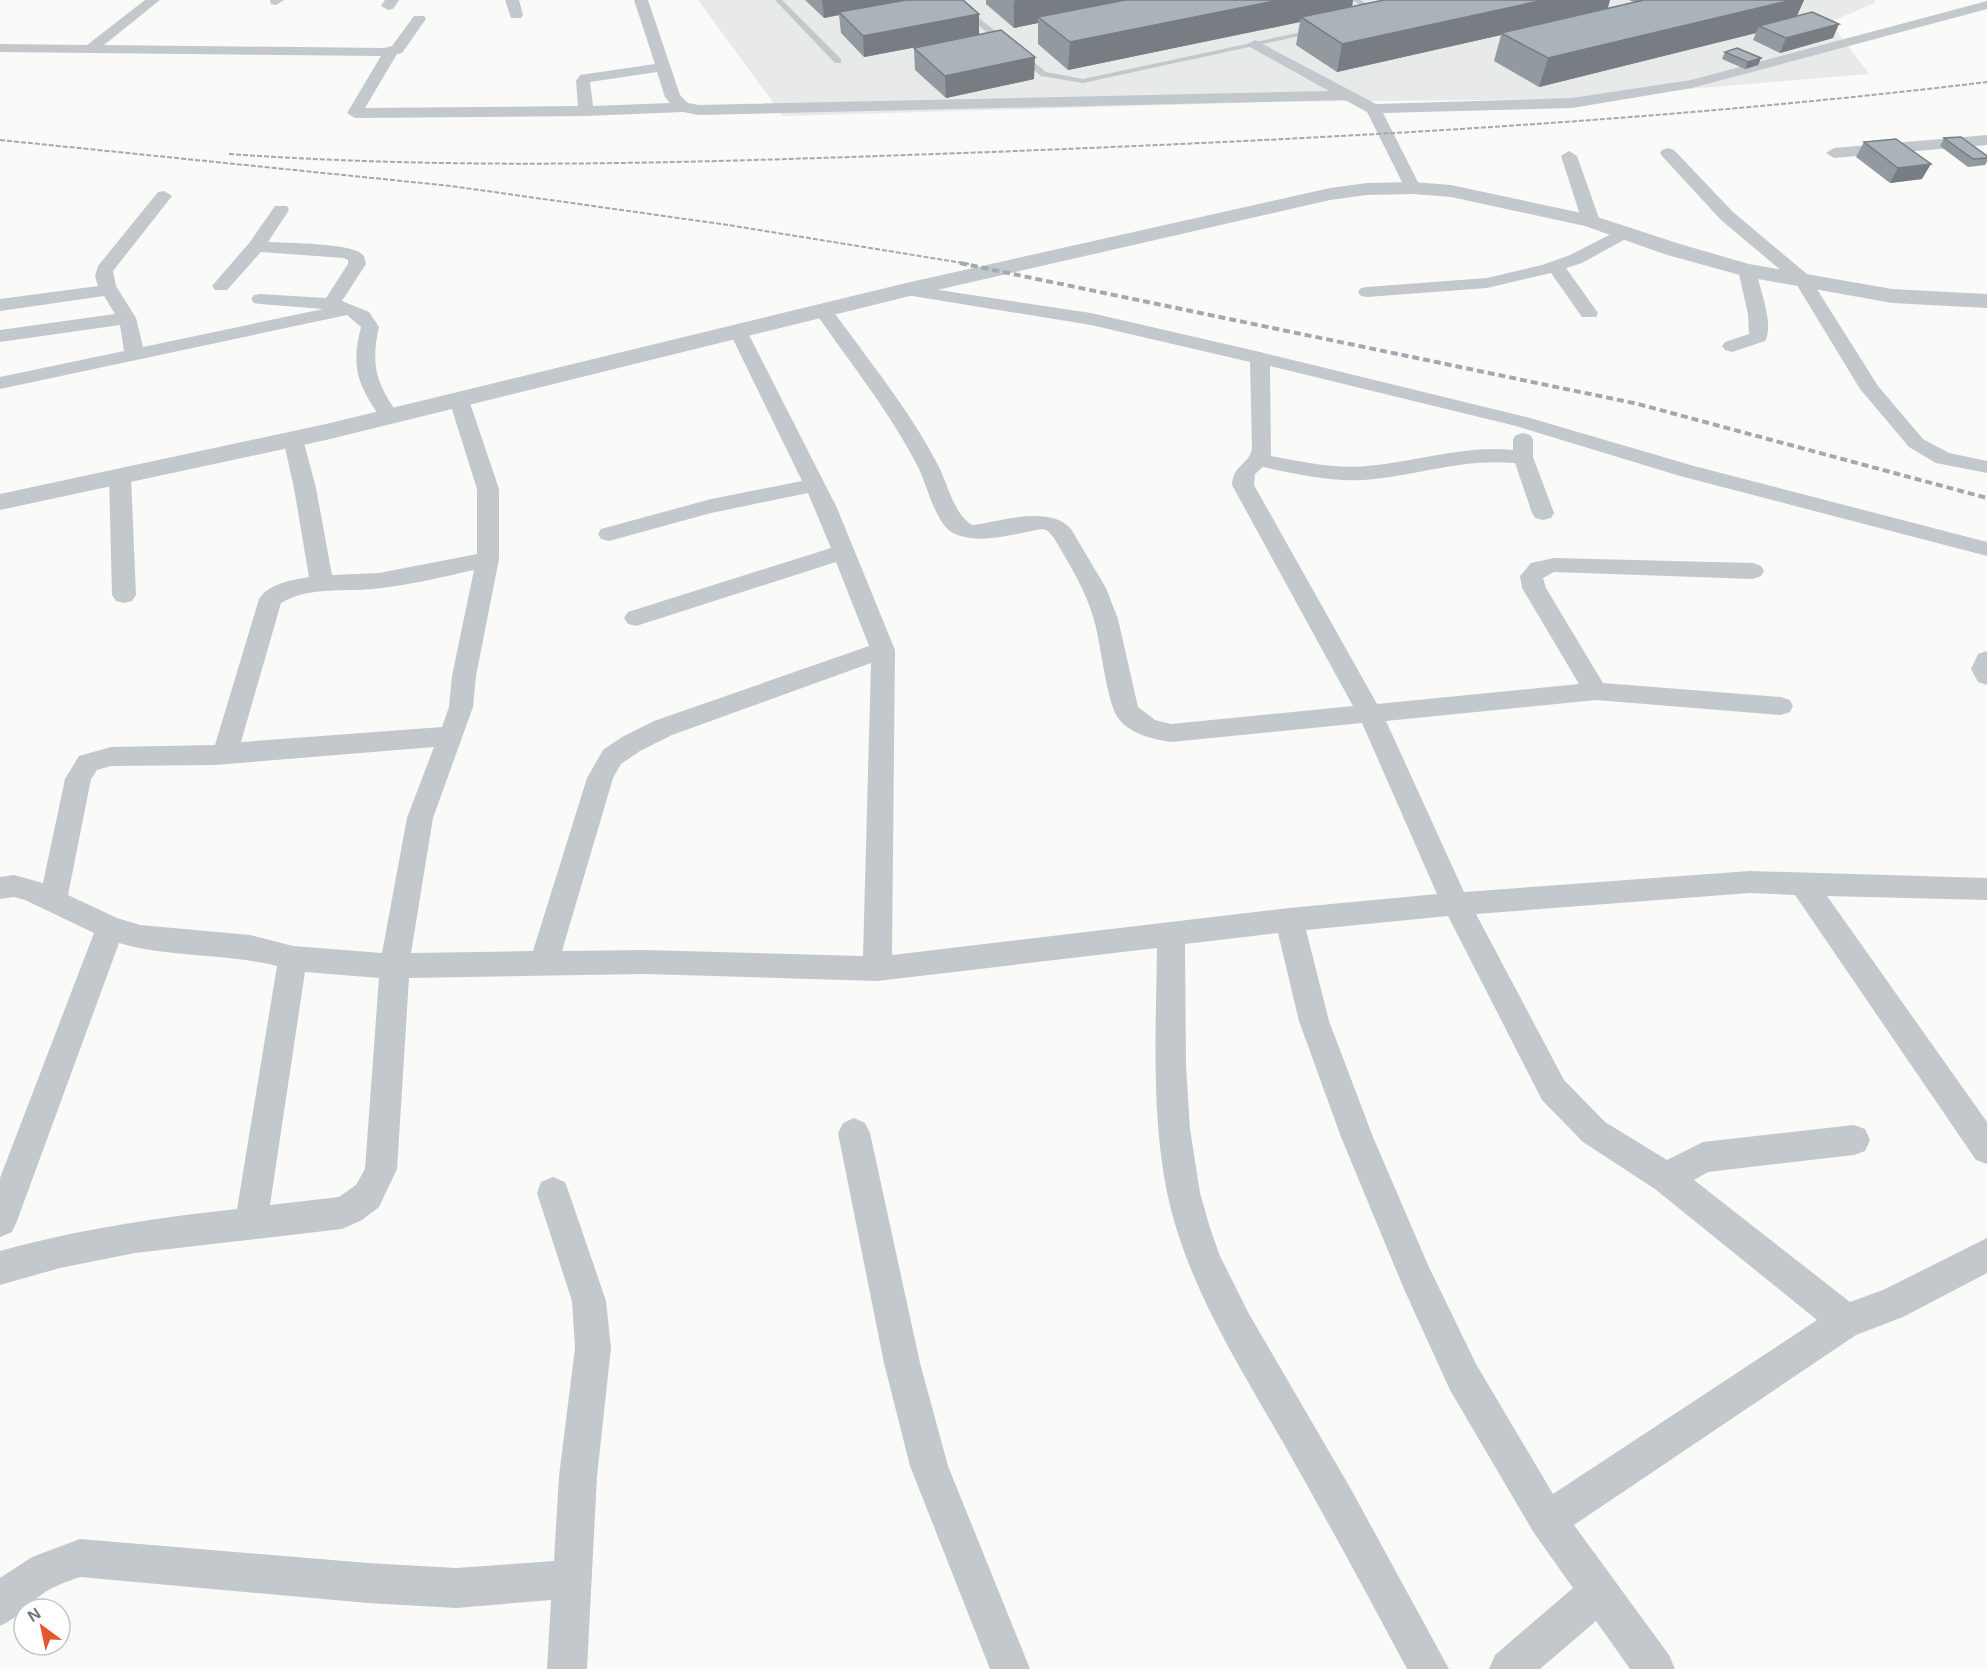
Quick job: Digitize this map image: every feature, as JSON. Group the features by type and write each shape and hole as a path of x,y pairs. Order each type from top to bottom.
{"street":[{"path":"90,49 153,0"},
{"path":"512,0 516,15"},
{"path":"641,0 673,97 683,107"},
{"path":"1944,1 1956,3 1969,10"},
{"path":"1255,44 1372,109 1572,104 1692,84 1987,5"},
{"path":"419,19 400,46 391,52 355,113 586,111 683,107 699,110 1346,95"},
{"path":"0,48 391,52"},
{"path":"586,111 585,78 663,67"},
{"path":"1372,109 1413,188"},
{"path":"1834,153 1987,140"},
{"path":"1668,153 1727,216 1802,279 1870,389 1916,443 1943,458 1987,467"},
{"path":"1569,156 1591,220"},
{"path":"0,502 390,417 906,290 1330,194 1367,189 1413,188 1451,191 1591,220 1672,249 1747,270 1892,296 1987,301"},
{"path":"134,354 127,318 103,275 104,270 164,196"},
{"path":"221,286 256,246 281,210"},
{"path":"1367,292 1487,283 1555,267 1576,259 1625,232"},
{"path":"256,246 347,253 356,257 357,264 330,305"},
{"path":"1555,267 1589,314"},
{"path":"1732,346 1758,337 1761,325 1754,305 1747,270"},
{"path":"0,305 110,290"},
{"path":"906,290 1091,319 1260,358 1523,422 1687,471 1987,549"},
{"path":"260,299 330,305 350,309 363,316 370,327 366,341 364,367 369,386 390,417"},
{"path":"0,383 350,309"},
{"path":"824,312 929,467 953,524 962,530 972,532 1044,522 1056,526 1063,534 1094,588 1106,619 1126,710 1134,721 1152,730 1172,733 1596,691 1781,706"},
{"path":"0,336 127,318"},
{"path":"738,331 815,485 883,650 877,969"},
{"path":"1260,358 1261,440 1264,452 1260,460 1246,469 1242,477 1247,496 1370,714 1456,904 1553,1090 1594,1132 1667,1178 1846,1321"},
{"path":"0,1269 60,1251 135,1237 342,1213 359,1205 372,1191 381,1169 395,965 420,818 461,707 464,676 488,559 488,489 459,400"},
{"path":"1523,422 1523,457 1543,513"},
{"path":"294,439 322,585"},
{"path":"1260,460 1326,473 1344,474 1484,454 1523,457"},
{"path":"120,476 124,596"},
{"path":"609,534 658,518 738,498 815,485"},
{"path":"636,618 844,552"},
{"path":"221,753 228,746 271,599 289,589 381,581 488,559"},
{"path":"1596,691 1534,588 1531,576 1539,568 1554,565 1753,571"},
{"path":"543,963 600,778 612,757 631,744 663,728 883,650"},
{"path":"1987,660 1983,669 1987,676"},
{"path":"53,901 78,779 88,763 106,757 221,753 452,736"},
{"path":"0,888 14,886 31,890 110,928 140,937 250,947 293,958 367,966 645,962 877,969 1289,920 1456,904 1742,883 1987,889"},
{"path":"1803,884 1987,1149"},
{"path":"1289,920 1314,1020 1357,1137 1416,1277 1463,1377 1547,1520 1654,1669"},
{"path":"0,1221 7,1185 110,928"},
{"path":"1171,934 1173,1095 1177,1152 1184,1194 1204,1259 1248,1348 1308,1449 1429,1669"},
{"path":"251,1223 293,958"},
{"path":"854,1132 902,1363 929,1466 1010,1669"},
{"path":"1667,1178 1702,1157 1854,1140"},
{"path":"553,1193 589,1301 593,1348 578,1476 567,1669"},
{"path":"1547,1520 1846,1321 1891,1305 1987,1255"},
{"path":"0,1606 22,1583 50,1567 80,1558 368,1583 456,1588 572,1580"},
{"path":"1509,1669 1599,1592"}],"lane":[{"path":"778,0 838,61"},
{"path":"952,0 1044,74 1059,78 1091,80 1324,29"},
{"path":"1355,0 1383,16 1371,19"}],"shaded area":[{"path":"698,0 1875,0 1875,3 1830,22 1869,74 1568,99 1276,102 783,116"}],"building":[{"path":"906,0 963,0 979,14 863,36 839,12"},
{"path":"1125,0 1279,0 1070,42 1038,17"},
{"path":"1384,0 1544,0 1342,44 1301,17"},
{"path":"1644,0 1792,0 1548,58 1501,33"},
{"path":"1812,12 1839,24 1786,38 1759,26"},
{"path":"1001,30 1035,57 945,76 914,48"},
{"path":"1737,48 1761,58 1748,62 1725,52"},
{"path":"1961,137 1987,158 1973,159 1944,138"},
{"path":"1896,139 1931,164 1898,168 1864,142"}],"railway":[{"path":"229,154 420,163 515,164 799,159 1115,147 1365,135 1614,118 1863,96 1987,82"},
{"path":"0,140 451,186 728,225 969,264"},
{"path":"960,263 1638,404 1987,498"}]}
